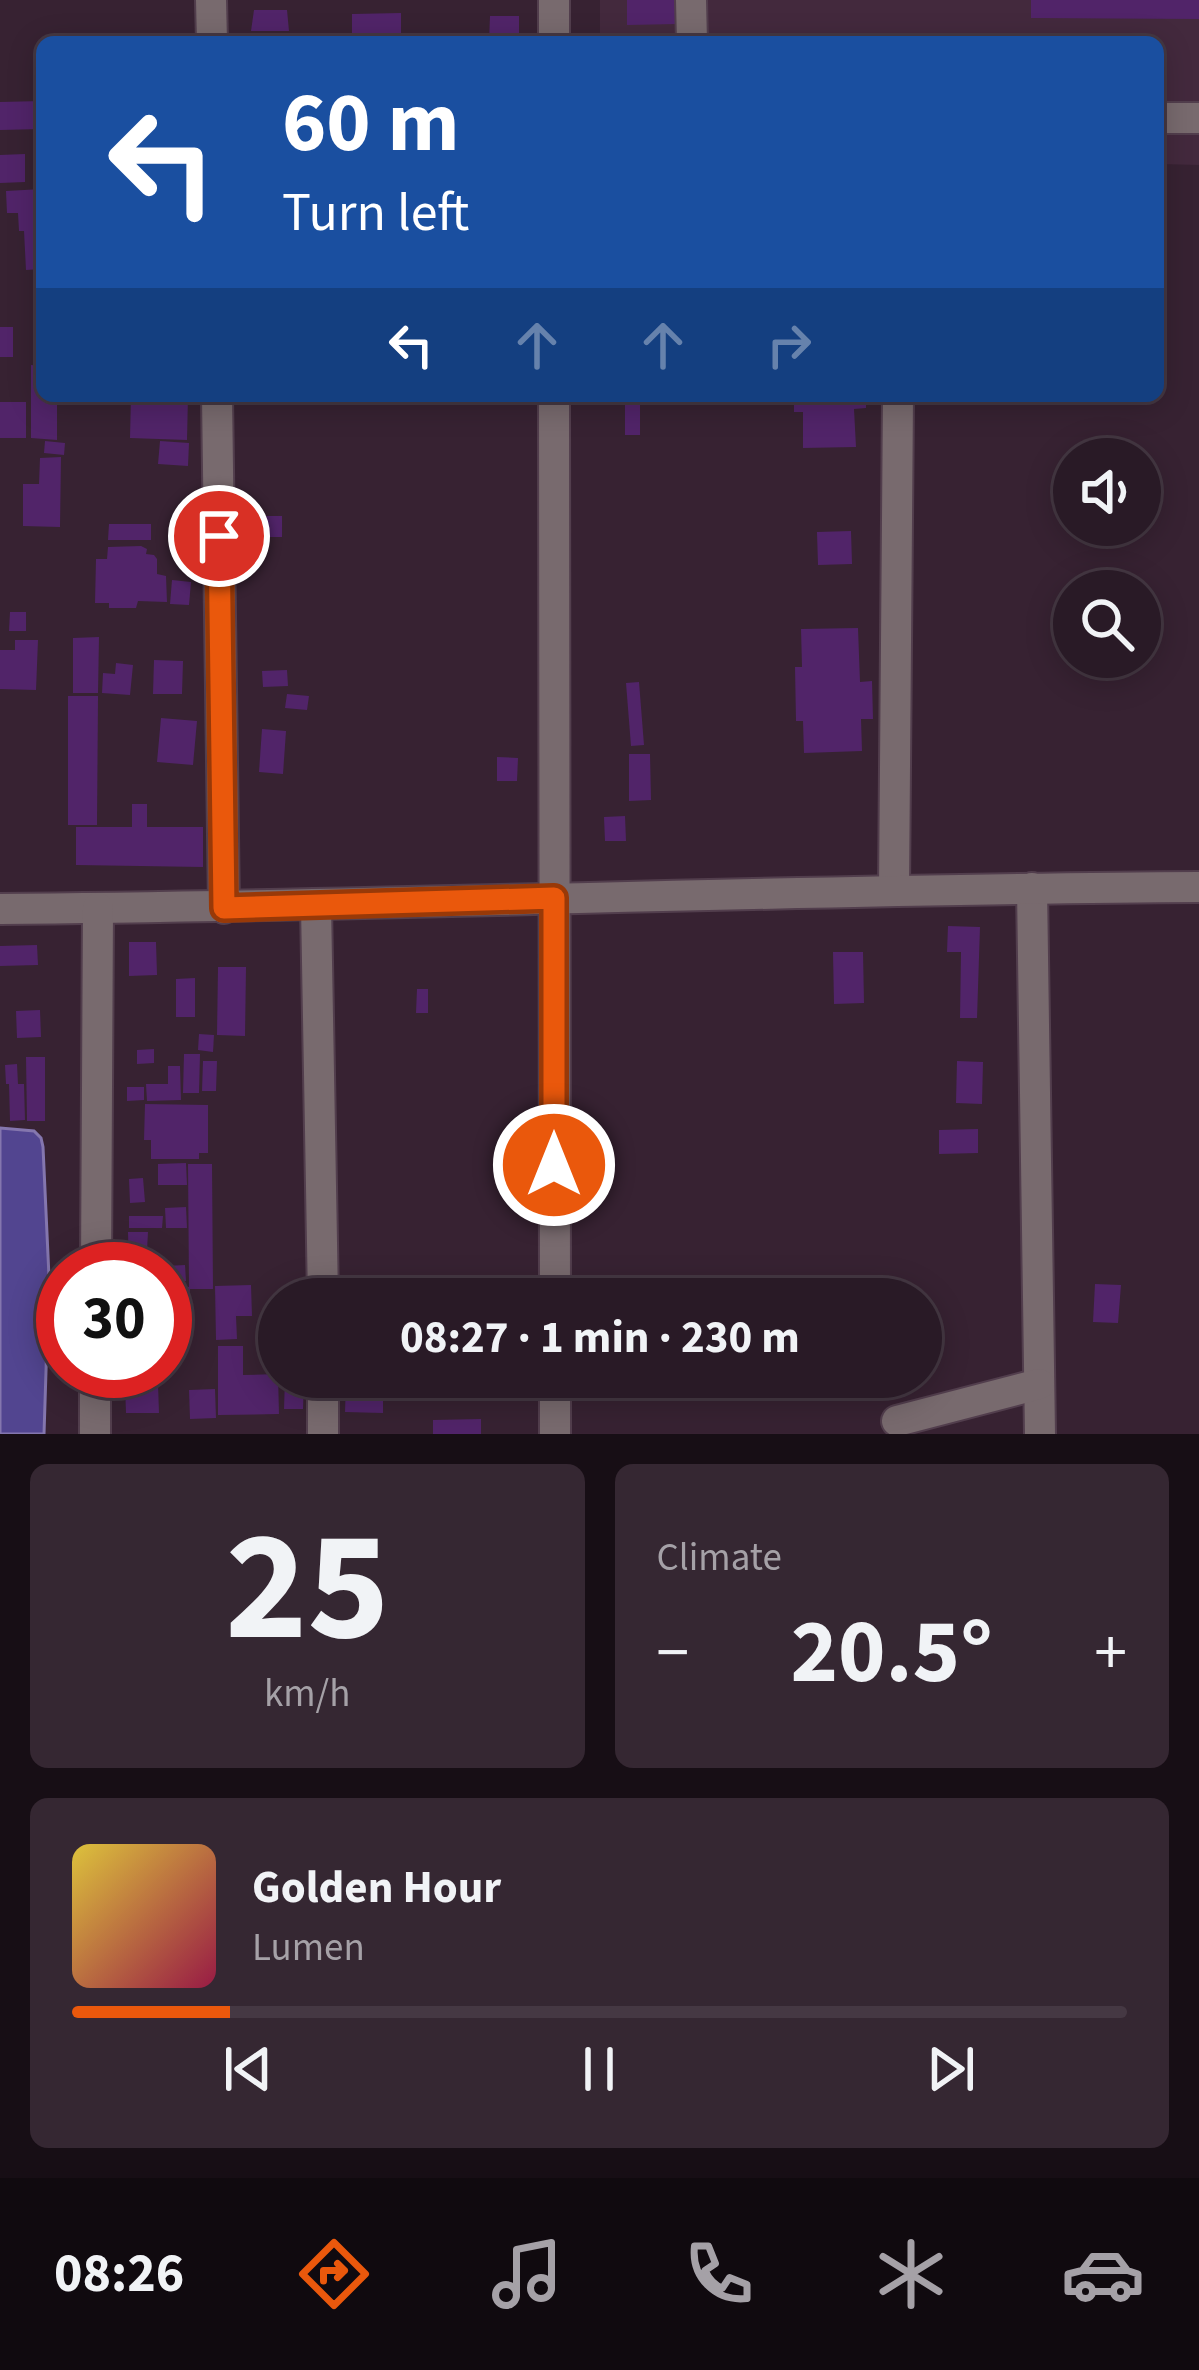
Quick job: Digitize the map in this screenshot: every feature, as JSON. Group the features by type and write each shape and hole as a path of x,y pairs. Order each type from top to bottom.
{"street":[{"path":"211,0 212,36"},
{"path":"554,0 554,36"},
{"path":"691,0 692,36"},
{"path":"1164,118 1199,118"},
{"path":"217,402 224,908"},
{"path":"554,402 555,1278"},
{"path":"894,891 898,402"},
{"path":"0,909 1199,887"},
{"path":"1032,888 1040,1434"},
{"path":"316,905 323,1278"},
{"path":"96,1242 98,908"},
{"path":"897,1421 1039,1384"},
{"path":"95,1398 95,1434"},
{"path":"323,1398 323,1434"},
{"path":"555,1398 555,1434"}],"shaded area":[{"path":"600,0 1199,0 1199,165 1164,164 1164,36 600,36"},
{"path":"0,1128 34,1131 41,1138 47,1242 36,1242 36,1398 45,1398 44,1434 0,1434"}],"building":[{"path":"627,0 678,0 678,24 627,25"},
{"path":"1031,0 1199,0 1199,19 1031,18"},
{"path":"254,10 287,10 289,31 251,31"},
{"path":"401,13 401,36 352,36 352,14"},
{"path":"490,16 519,16 519,36 489,36"},
{"path":"36,101 36,129 0,130 0,102"},
{"path":"25,154 25,182 0,183 0,155"},
{"path":"36,189 36,269 26,270 24,231 19,231 18,213 7,213 6,191"},
{"path":"0,327 13,327 13,357 0,357"},
{"path":"31,365 36,365 36,402 57,402 57,440 31,438"},
{"path":"0,402 26,402 26,438 0,438"},
{"path":"131,402 188,402 187,440 130,438"},
{"path":"625,402 640,402 640,435 625,435"},
{"path":"794,402 866,402 866,408 854,409 856,447 803,448 803,412 794,412"},
{"path":"45,441 65,443 64,455 44,453"},
{"path":"160,441 189,443 188,466 158,464"},
{"path":"61,457 60,527 23,526 23,484 39,484 40,458"},
{"path":"262,516 282,516 282,537 262,537"},
{"path":"109,524 151,524 151,540 108,540"},
{"path":"851,531 852,564 818,565 817,532"},
{"path":"141,546 157,559 157,574 166,576 167,602 138,601 136,608 95,603 96,559 107,559 108,547"},
{"path":"172,580 191,582 189,605 170,604"},
{"path":"10,612 26,612 26,631 9,631"},
{"path":"858,628 860,682 872,681 873,719 861,719 862,751 804,753 803,721 796,721 795,667 802,667 801,629"},
{"path":"99,637 98,693 73,693 73,638"},
{"path":"15,640 38,640 36,690 0,689 0,650 15,650"},
{"path":"154,660 183,661 182,694 153,694"},
{"path":"116,663 133,665 130,695 102,693 103,673 115,674"},
{"path":"287,670 288,686 263,687 262,671"},
{"path":"639,682 644,745 631,746 626,683"},
{"path":"287,694 309,696 307,710 285,708"},
{"path":"68,696 98,696 97,825 68,825"},
{"path":"161,718 197,721 193,765 157,762"},
{"path":"262,729 286,731 283,774 259,772"},
{"path":"629,754 650,754 651,800 629,801"},
{"path":"497,757 518,758 517,781 497,781"},
{"path":"132,804 147,804 147,827 203,827 203,867 76,865 76,827 132,827"},
{"path":"625,816 626,841 605,841 604,817"},
{"path":"948,926 980,927 977,1018 960,1018 961,952 947,952"},
{"path":"129,942 156,942 157,975 129,976"},
{"path":"37,945 38,965 0,966 0,946"},
{"path":"833,952 863,952 864,1003 834,1004"},
{"path":"218,967 246,967 245,1036 217,1035"},
{"path":"195,978 195,1017 176,1017 176,979"},
{"path":"417,989 428,989 428,1013 416,1013"},
{"path":"40,1010 41,1037 17,1038 16,1011"},
{"path":"199,1034 214,1035 213,1052 198,1050"},
{"path":"154,1049 154,1063 137,1064 137,1050"},
{"path":"184,1054 200,1054 199,1093 183,1093"},
{"path":"26,1057 45,1057 45,1121 27,1121"},
{"path":"203,1061 217,1061 216,1091 202,1091"},
{"path":"957,1061 983,1062 982,1104 956,1103"},
{"path":"17,1064 18,1084 24,1084 25,1120 10,1121 5,1065"},
{"path":"168,1066 180,1066 181,1100 147,1101 146,1084 168,1084"},
{"path":"127,1087 144,1087 144,1100 127,1101"},
{"path":"145,1104 208,1105 208,1153 199,1153 199,1159 151,1159 151,1140 144,1140"},
{"path":"978,1129 978,1153 939,1154 939,1130"},
{"path":"186,1163 187,1185 158,1185 158,1164"},
{"path":"188,1164 212,1164 213,1289 192,1289"},
{"path":"143,1178 145,1202 130,1203 129,1179"},
{"path":"186,1207 187,1228 166,1228 165,1208"},
{"path":"129,1216 163,1216 162,1228 129,1228"},
{"path":"128,1232 148,1232 147,1242 128,1242"},
{"path":"1095,1284 1121,1285 1118,1323 1093,1322"},
{"path":"251,1285 252,1316 236,1316 237,1339 216,1340 215,1286"},
{"path":"218,1346 243,1346 243,1375 258,1375 258,1398 279,1398 279,1414 218,1415"},
{"path":"215,1389 216,1418 190,1419 192,1390"},
{"path":"125,1398 158,1398 159,1413 126,1413"},
{"path":"284,1398 303,1398 303,1409 284,1409"},
{"path":"345,1398 383,1398 383,1413 345,1412"},
{"path":"481,1419 481,1434 433,1434 433,1420"}],"route":[{"path":"219,536 224,908 554,898 554,1165"}]}
